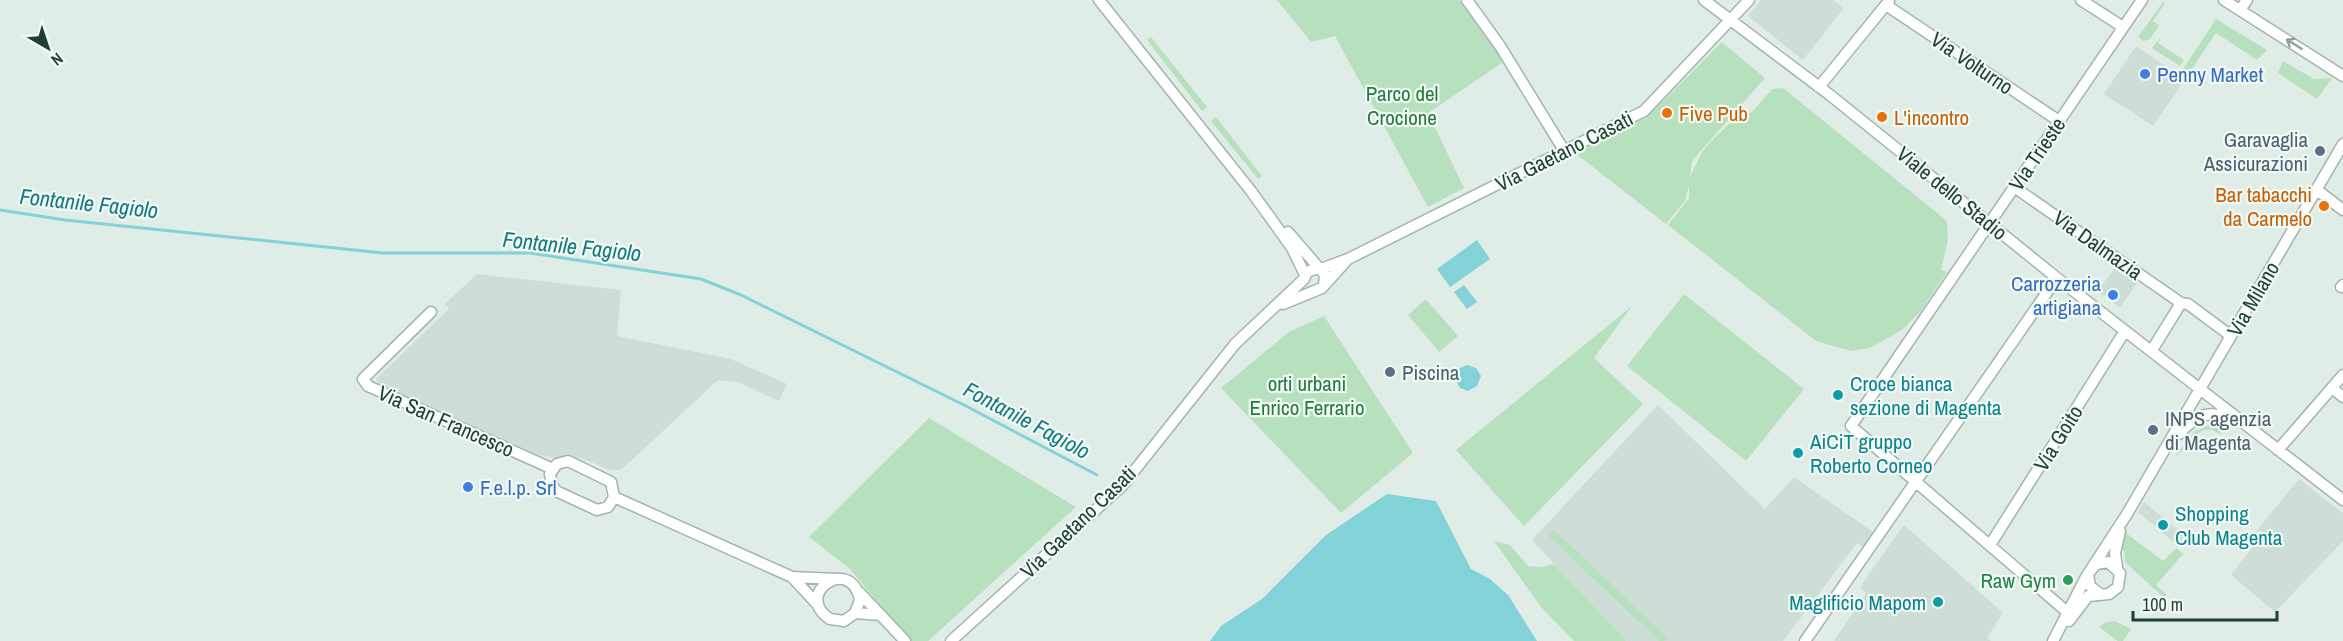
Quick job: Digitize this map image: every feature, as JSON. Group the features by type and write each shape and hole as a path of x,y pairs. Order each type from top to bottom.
{"street":[{"path":"1099,0 1251,191 1325,275 1319,288 1306,286 1292,248 1251,191"},
{"path":"1467,0 1500,45 1565,152"},
{"name":"Viale dello Stadio","path":"1704,0 1819,87 2057,278 2343,500"},
{"name":"Via Gaetano Casati","path":"951,641 1123,485 1205,380 1310,270 1348,259 1644,111 1749,0"},
{"path":"2081,0 2123,27"},
{"name":"Via Trieste","path":"1917,482 1851,426 2142,0"},
{"path":"2224,0 2343,76"},
{"path":"2240,10 2247,0"},
{"path":"1819,87 1888,3"},
{"name":"Via Volturno","path":"1888,3 2059,121"},
{"name":"Via Milano","path":"2054,641 2066,611 2127,514 2343,144"},
{"name":"Via Dalmazia","path":"2014,188 2181,303 2188,304 2231,336"},
{"path":"2317,190 2343,210"},
{"name":"Via Gaetano Casati","path":"1267,313 1319,288 1348,259"},
{"path":"1805,641 2057,278"},
{"path":"2152,350 2181,303"},
{"name":"Via San Francesco","path":"431,312 363,379 368,386 553,469"},
{"name":"Via Goito","path":"1990,545 2125,331"},
{"path":"2278,450 2343,375"},
{"path":"2332,388 2343,397"},
{"name":"Via Milano","path":"2163,453 2192,420 2205,414 2237,418"},
{"path":"562,462 573,462 611,482 615,497 608,507 597,510 579,502 556,491 552,485 553,469 562,462"},
{"path":"1917,482 2066,611"},
{"path":"615,497 792,577 837,579 851,582 905,641"},
{"name":"Via Milano","path":"2117,568 2114,558 2115,546 2127,514"},
{"path":"2104,562 2117,568 2121,578 2118,587 2110,594 2100,594 2090,586 2088,577 2090,570 2097,563 2104,562"},
{"path":"792,577 818,605 824,615 837,621 844,621 855,614 881,615"},
{"path":"818,605 820,591 830,581 837,579"},
{"path":"855,614 860,600 859,592"},
{"name":"Via Milano","path":"2054,641 2080,604 2092,595 2100,594"}],"shaded area":[{"path":"1761,0 1833,0 1844,8 1803,60 1748,16"},
{"path":"2136,46 2185,79 2153,126 2104,94"},
{"path":"2116,266 2138,281 2120,308 2098,291"},
{"path":"477,274 621,290 617,336 731,359 787,384 779,401 738,382 718,380 621,470 610,470 581,458 560,459 538,455 379,384 376,379 449,309 445,304"},
{"path":"1658,405 1765,509 1794,477 1873,532 1863,547 1857,543 1783,641 1626,641 1532,540"},
{"path":"2299,479 2343,513 2343,541 2275,612 2231,575 2254,545 2249,540"},
{"name":"Shopping Club Magenta","path":"2144,502 2185,536 2177,545 2138,512"},
{"path":"1904,525 2003,613 1987,638 1991,641 1834,641 1866,593 1860,587"}],"green space":[{"name":"Parco del Crocione","path":"1277,0 1459,0 1492,41 1502,63 1428,113 1464,188 1428,207 1335,36 1311,42"},
{"path":"2163,2 2165,3 2153,21 2159,26 2150,39 2144,41 2138,37"},
{"path":"2216,19 2267,50 2257,60 2216,33 2189,73 2183,69"},
{"path":"2162,36 2158,43 2184,60 2180,66 2152,48"},
{"path":"1151,37 1207,107 1202,111 1147,40"},
{"path":"1722,42 1765,78 1692,161 1690,177 1702,152 1713,139 1730,123 1753,111 1772,89 1783,88 1947,221 1948,240 1941,270 1947,272 1920,312 1902,330 1870,348 1851,351 1816,341 1668,225 1689,198 1689,186 1685,201 1666,224 1575,153 1647,117"},
{"path":"2283,61 2314,79 2332,78 2317,99 2278,73"},
{"path":"1216,117 1262,176 1258,179 1211,121"},
{"path":"1684,294 1804,389 1746,461 1627,366"},
{"path":"1426,299 1458,336 1439,352 1408,315"},
{"path":"1632,306 1594,358 1643,404 1524,526 1456,450"},
{"name":"orti urbani Enrico Ferrario","path":"1324,316 1413,453 1341,513 1221,388 1289,332"},
{"path":"929,418 1076,507 928,641 911,641 849,568 809,537"},
{"path":"2209,425 2224,429 2220,434 2212,430 2199,432 2175,456 2194,432"},
{"path":"1554,530 1667,637 1664,641 1659,641 1549,536"},
{"path":"2126,533 2163,561 2177,548 2183,554 2156,585 2167,595 2164,598 2125,562 2125,552 2119,547"},
{"path":"1494,541 1510,545 1528,566 1542,567 1554,564 1626,641 1574,641 1541,607"},
{"path":"2115,621 2131,629 2123,641 2118,641 2099,627 2106,622"}],"water":[{"path":"1477,240 1490,259 1450,287 1437,269"},
{"path":"1464,285 1477,302 1467,309 1454,292"},
{"path":"1467,365 1476,368 1481,376 1477,386 1468,391 1460,388 1455,379 1450,380 1451,367 1458,369"},
{"path":"1387,494 1436,501 1471,569 1490,579 1508,595 1537,641 1210,641 1221,626 1262,599 1326,535"}],"waterway":[{"name":"Fontanile Fagiolo","path":"0,210 65,220 383,253 530,253 701,279 741,295 964,405 1097,475"}],"place":[{"name":"Penny Market","path":"2145,74"},
{"name":"Five Pub","path":"1667,113"},
{"name":"L'incontro","path":"1882,117"},
{"name":"Garavaglia Assicurazioni","path":"2320,151"},
{"name":"Bar tabacchi da Carmelo","path":"2324,206"},
{"name":"Carrozzeria artigiana","path":"2113,295"},
{"name":"Piscina","path":"1390,372"},
{"name":"Croce bianca sezione di Magenta","path":"1838,395"},
{"name":"INPS agenzia di Magenta","path":"2153,430"},
{"name":"AiCiT gruppo Roberto Corneo","path":"1798,453"},
{"name":"F.e.l.p. Srl","path":"468,487"},
{"name":"Shopping Club Magenta","path":"2163,525"},
{"name":"Raw Gym","path":"2068,580"},
{"name":"Maglificio Mapom","path":"1938,602"}]}
